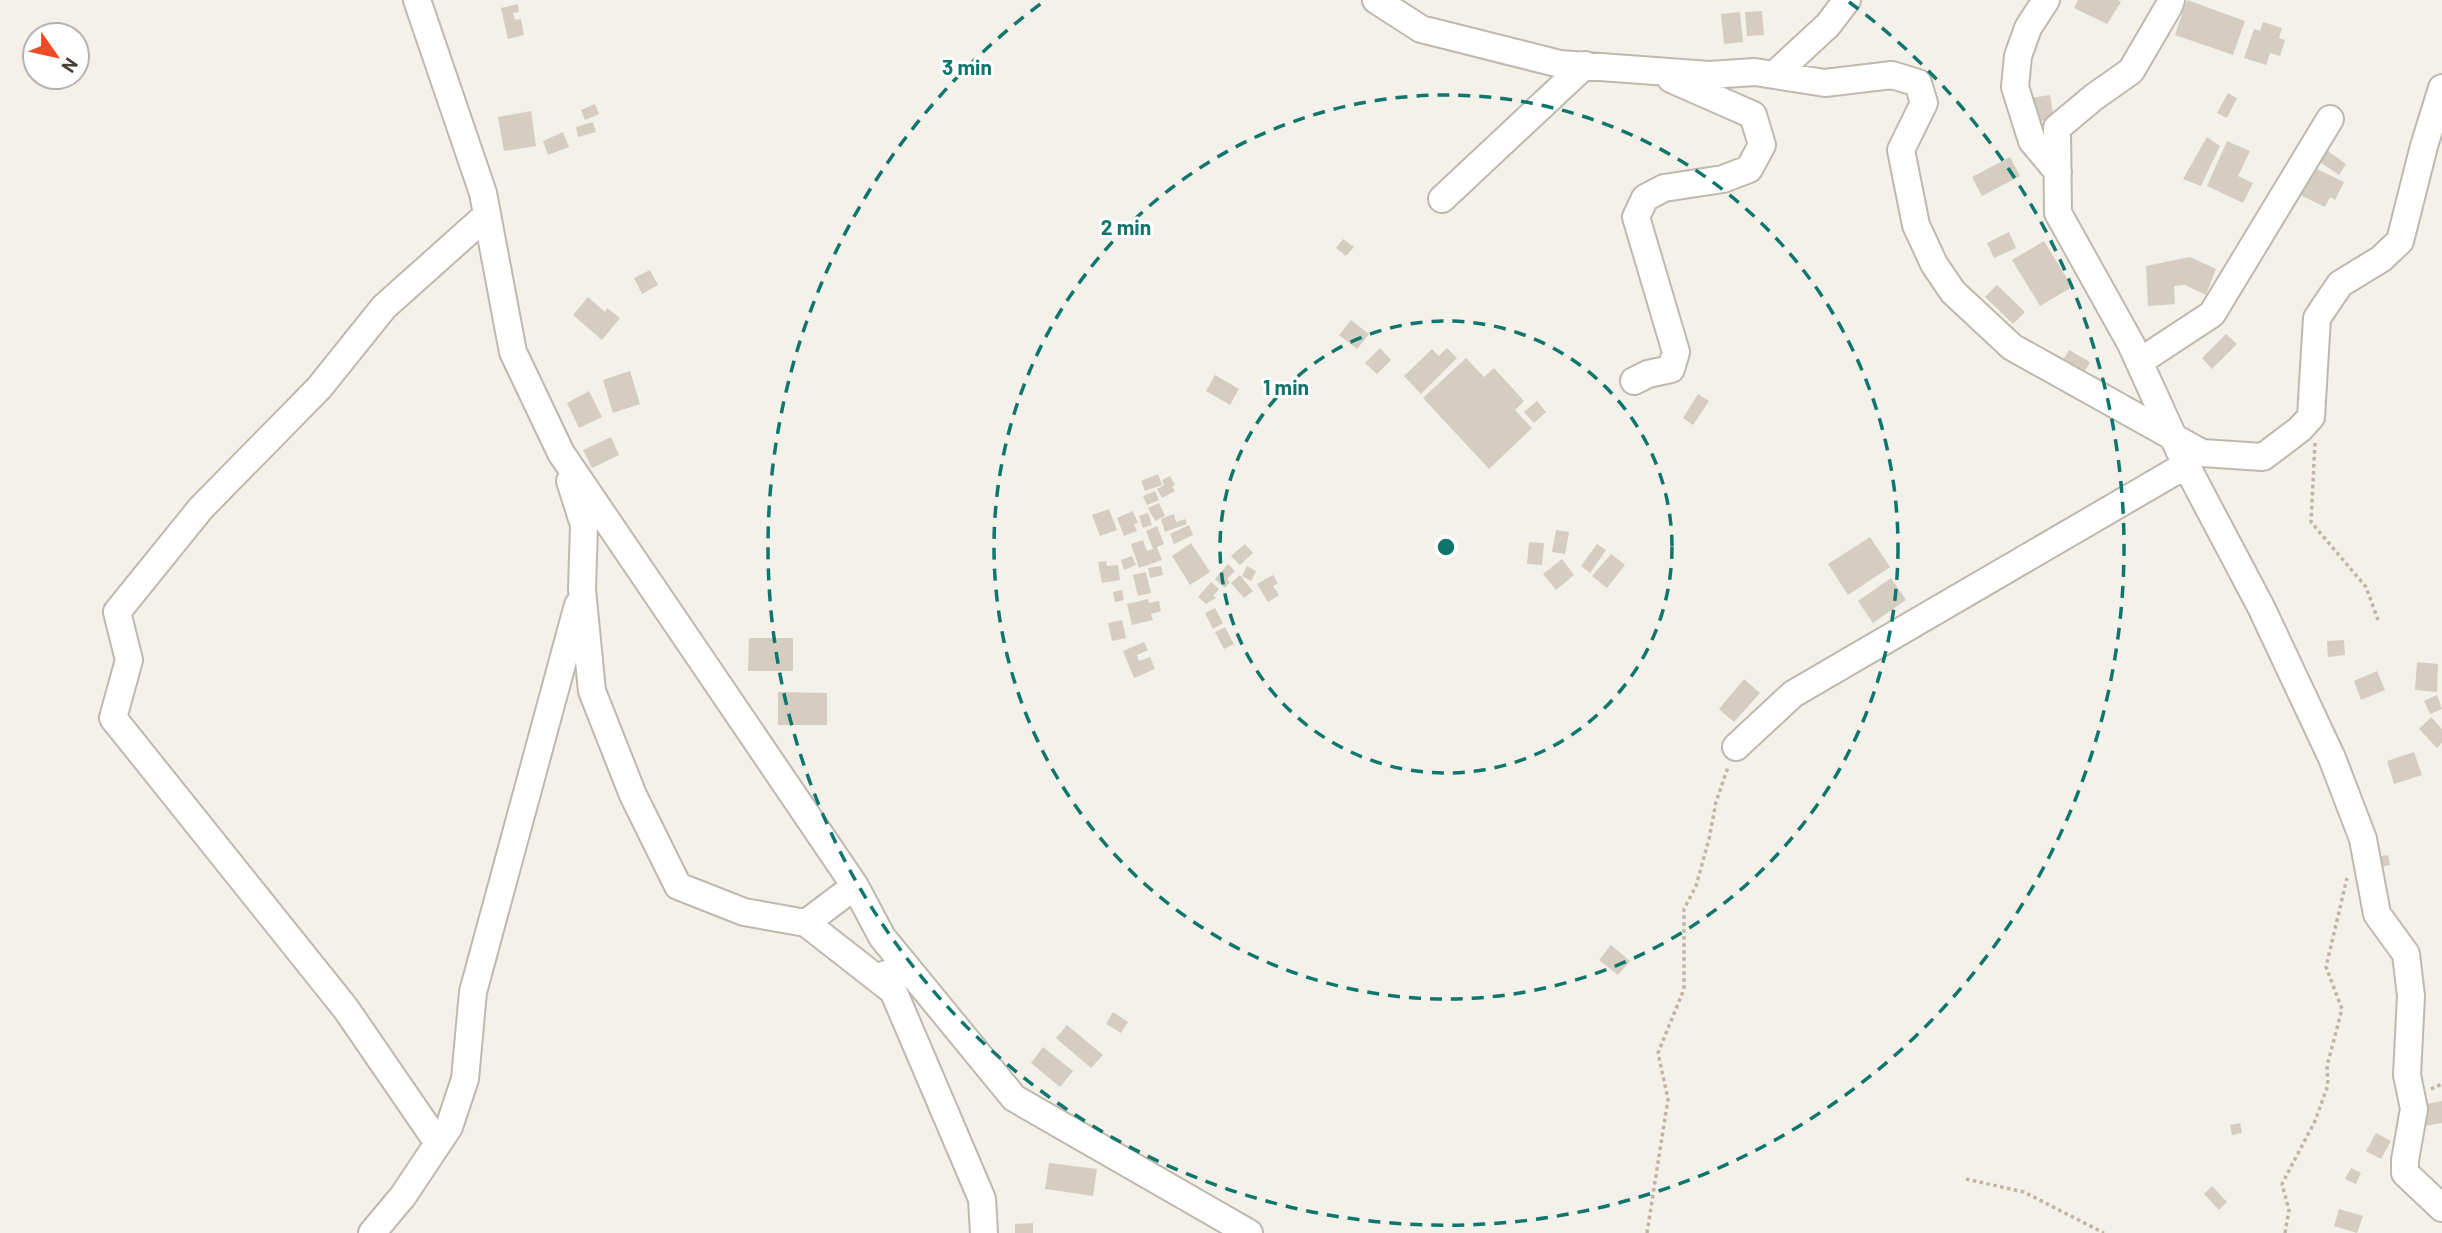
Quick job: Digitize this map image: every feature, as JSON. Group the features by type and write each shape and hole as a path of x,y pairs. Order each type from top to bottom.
{"street":[{"path":"417,0 483,193 513,352 561,453 584,525 582,590 592,691 633,795 678,886 744,912 806,923 893,991"},
{"path":"1376,0 1420,29 1560,64 1709,75 1755,72 1825,83 1892,75 1918,83 1924,103 1900,150 1916,225 1934,264 1953,292 2012,346 2202,453 2263,457 2300,429 2311,417 2317,317 2340,284 2381,259 2400,241 2442,88"},
{"path":"1774,75 1828,25 1847,0"},
{"path":"2046,0 2028,28 2018,56 2015,87 2032,141 2058,172"},
{"path":"2171,0 2132,71 2094,97 2057,128 2058,213 2139,362 2186,464 2261,607 2332,758 2363,839 2377,914 2406,954 2411,996 2407,1075 2414,1109 2405,1173 2442,1208"},
{"path":"1442,199 1585,65"},
{"path":"1634,381 1647,374 1671,369 1676,352 1636,217 1646,198 1664,188 1723,179 1749,169 1762,145 1753,115 1647,69"},
{"path":"2139,362 2212,314 2330,119"},
{"path":"438,1143 346,1009 113,718 129,660 117,612 201,508 319,388 384,307 487,215"},
{"path":"561,453 855,886 882,937 1014,1098 1249,1233"},
{"path":"1736,747 1793,694 2186,464"},
{"path":"372,1233 403,1196 449,1127 466,1079 473,992 582,590"},
{"path":"806,923 855,886"},
{"path":"882,937 880,960 982,1199 984,1233"}],"path":[{"path":"2311,417 2316,450 2311,523 2367,587 2378,621"},
{"path":"1647,1233 1668,1099 1658,1053 1684,989 1684,909 1696,886 1716,802 1736,747"},
{"path":"2285,1233 2289,1210 2282,1184 2315,1121 2328,1085 2327,1066 2342,1009 2326,967 2347,876"},
{"path":"1966,1179 2024,1192 2104,1233"}],"building":[{"path":"2078,0 2121,2 2107,24 2074,8"},
{"path":"2187,0 2245,21 2233,55 2175,35"},
{"path":"518,4 519,12 513,13 515,20 521,19 524,35 508,39 501,8"},
{"path":"1762,11 1764,35 1747,36 1745,12"},
{"path":"1740,12 1743,42 1724,44 1721,14"},
{"path":"2263,22 2282,28 2279,38 2285,40 2280,56 2270,53 2266,65 2244,58 2254,29 2260,31"},
{"path":"2228,93 2237,98 2227,118 2217,113"},
{"path":"2050,95 2054,119 2034,122 2030,98"},
{"path":"595,104 599,114 585,120 581,110"},
{"path":"531,111 536,146 504,151 498,117"},
{"path":"593,122 596,132 578,137 576,127"},
{"path":"563,132 569,147 548,155 543,141"},
{"path":"2207,137 2220,146 2201,186 2183,179"},
{"path":"2227,141 2250,151 2238,176 2253,183 2243,203 2207,186"},
{"path":"2328,151 2346,164 2339,175 2320,162"},
{"path":"2010,157 2020,176 1982,196 1972,177"},
{"path":"2315,168 2344,182 2335,200 2330,197 2325,207 2298,194 2302,185 2306,187"},
{"path":"2009,232 2016,248 1994,258 1987,243"},
{"path":"1343,239 1354,247 1346,256 1336,248"},
{"path":"2044,241 2072,287 2040,306 2012,260"},
{"path":"2190,257 2216,269 2206,295 2185,285 2174,286 2175,304 2148,306 2146,266"},
{"path":"650,270 658,285 642,294 634,278"},
{"path":"1997,285 2025,312 2013,324 1985,297"},
{"path":"588,297 605,312 607,308 620,318 602,340 573,315"},
{"path":"1351,320 1369,334 1357,349 1339,335"},
{"path":"2226,334 2237,344 2212,369 2202,358"},
{"path":"1380,348 1391,360 1377,374 1365,363"},
{"path":"1447,348 1457,358 1421,394 1404,376 1432,349 1439,356"},
{"path":"2069,350 2090,362 2082,376 2061,364"},
{"path":"1466,358 1484,377 1494,368 1524,401 1515,410 1532,428 1489,469 1423,398"},
{"path":"630,371 640,404 613,413 603,380"},
{"path":"1215,375 1239,389 1230,405 1206,391"},
{"path":"589,391 602,417 579,428 567,403"},
{"path":"1698,394 1709,401 1693,425 1683,418"},
{"path":"1537,401 1546,412 1534,423 1524,412"},
{"path":"611,437 619,455 592,468 583,450"},
{"path":"1158,474 1162,485 1145,491 1141,481"},
{"path":"1170,476 1175,491 1162,498 1157,489 1164,485 1162,480"},
{"path":"1155,491 1159,500 1147,505 1143,496"},
{"path":"1159,503 1165,516 1155,521 1148,508"},
{"path":"1109,509 1117,530 1100,536 1092,515"},
{"path":"1133,511 1138,523 1134,524 1137,531 1124,536 1117,518"},
{"path":"1148,513 1152,525 1143,528 1139,516"},
{"path":"1174,514 1176,522 1185,519 1187,524 1165,532 1161,519"},
{"path":"1189,525 1193,535 1174,544 1170,534"},
{"path":"1157,526 1164,544 1157,547 1162,560 1139,568 1131,544 1143,540 1147,551 1153,549 1146,531"},
{"path":"1556,530 1569,532 1565,554 1552,552"},
{"path":"1870,537 1890,567 1848,595 1828,564"},
{"path":"1529,542 1544,543 1542,565 1527,564"},
{"path":"1191,543 1210,572 1190,585 1172,556"},
{"path":"1245,544 1253,553 1240,565 1231,556"},
{"path":"1597,544 1606,550 1590,573 1581,566"},
{"path":"1611,554 1625,565 1607,588 1592,576"},
{"path":"1132,556 1136,565 1124,570 1121,560"},
{"path":"1562,559 1574,575 1556,590 1543,574"},
{"path":"1106,561 1107,566 1118,565 1120,580 1102,583 1098,562"},
{"path":"1228,564 1235,571 1227,579 1230,582 1225,588 1215,579"},
{"path":"1161,566 1163,575 1150,578 1148,568"},
{"path":"1247,566 1256,571 1251,581 1242,576"},
{"path":"1146,572 1151,593 1138,596 1133,575"},
{"path":"1240,575 1253,591 1244,598 1231,583"},
{"path":"1273,575 1278,583 1273,586 1279,595 1268,602 1257,584"},
{"path":"1891,578 1906,600 1873,623 1858,601"},
{"path":"1211,582 1219,589 1213,596 1216,598 1206,604 1198,597"},
{"path":"1122,590 1124,600 1115,602 1113,592"},
{"path":"1148,599 1149,603 1159,601 1161,611 1151,614 1153,620 1132,625 1127,604"},
{"path":"1215,608 1223,623 1213,629 1205,613"},
{"path":"1122,620 1126,638 1112,641 1108,623"},
{"path":"1225,627 1234,644 1224,649 1215,632"},
{"path":"749,638 793,638 793,671 748,671"},
{"path":"2344,640 2345,655 2328,657 2327,641"},
{"path":"1144,642 1148,650 1137,655 1139,661 1150,657 1155,669 1134,678 1123,651"},
{"path":"2417,662 2438,664 2437,692 2415,690"},
{"path":"2377,671 2385,690 2361,700 2354,681"},
{"path":"1744,679 1760,693 1734,722 1719,709"},
{"path":"778,692 827,693 827,725 778,725"},
{"path":"2437,695 2442,709 2430,714 2424,701"},
{"path":"2431,717 2442,729 2442,743 2437,748 2419,729"},
{"path":"2414,752 2422,775 2394,784 2387,761"},
{"path":"2388,855 2390,865 2377,868 2375,857"},
{"path":"1611,945 1630,961 1618,975 1599,960"},
{"path":"1113,1012 1128,1022 1121,1033 1106,1024"},
{"path":"1067,1025 1103,1055 1091,1068 1056,1038"},
{"path":"1043,1047 1073,1071 1060,1087 1031,1063"},
{"path":"2442,1101 2442,1123 2425,1126 2421,1105"},
{"path":"2240,1123 2242,1133 2232,1135 2230,1125"},
{"path":"2376,1133 2391,1141 2381,1159 2366,1151"},
{"path":"1049,1163 1097,1169 1093,1196 1045,1189"},
{"path":"2351,1168 2361,1173 2356,1184 2345,1179"},
{"path":"2212,1186 2227,1202 2219,1210 2204,1194"},
{"path":"2339,1209 2363,1216 2357,1233 2334,1226"},
{"path":"1033,1223 1033,1233 1015,1233 1015,1224"}]}
